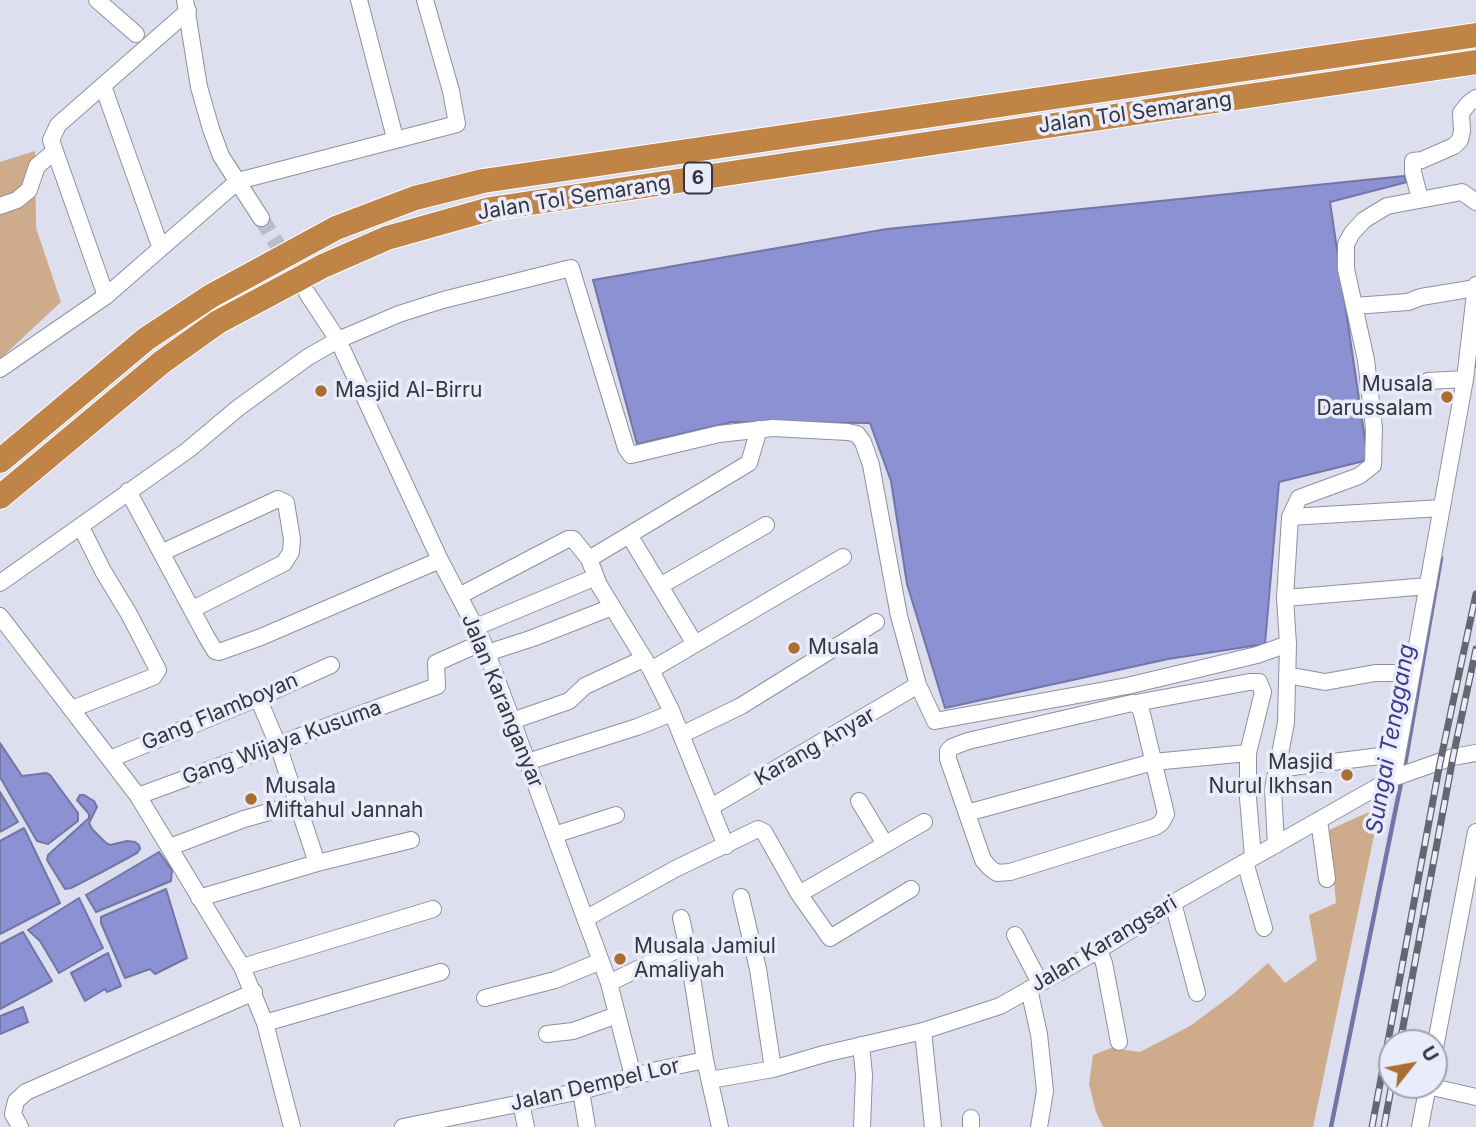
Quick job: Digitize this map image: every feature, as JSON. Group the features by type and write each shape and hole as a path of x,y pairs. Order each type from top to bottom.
{"highway":[{"name":"Jalan Tol Semarang","path":"0,461 146,339 211,296 337,228 415,198 483,181 1476,34"},
{"name":"Jalan Tol Semarang","path":"0,497 162,362 218,323 323,266 387,238 490,209 1476,62"}],"street":[{"path":"97,0 136,34"},
{"path":"359,0 395,138"},
{"path":"0,369 106,296 160,246 243,190 395,138 457,124 451,92 425,0"},
{"path":"106,296 51,140 54,130 186,6"},
{"path":"186,6 199,87 221,156 261,218"},
{"path":"103,86 160,246"},
{"path":"1416,185 1413,161 1422,160 1454,146 1460,140 1461,113 1476,98"},
{"path":"0,206 17,200 29,190 37,166 55,151"},
{"path":"1276,845 1272,801 1286,723 1288,644 1285,598 1290,517 1299,498 1359,476 1373,465 1374,428 1366,360 1346,269 1346,244 1364,220 1416,185 1462,192 1476,202"},
{"path":"0,583 188,450 248,401 336,336 432,303 571,268 626,447 631,455 719,434 759,429 857,434 863,442 871,465 899,616 918,685 935,721 1127,686 1288,644"},
{"path":"1354,306 1408,302 1476,287 1465,379 1394,777"},
{"name":"Jalan Karanganyar","path":"307,293 336,336 440,560 482,641 609,983 633,1076"},
{"path":"1428,381 1465,379"},
{"path":"589,559 749,463 759,429"},
{"path":"128,491 215,651 226,651 440,560"},
{"path":"163,552 278,499 286,503 292,539 291,552 285,563 193,609"},
{"path":"1290,517 1442,508"},
{"path":"660,586 765,525"},
{"path":"72,709 157,674 158,666 80,527"},
{"path":"629,535 695,644"},
{"path":"459,596 568,539 573,539 589,559 612,607 672,713 726,846"},
{"path":"512,721 569,701 585,686 647,665 695,644 843,557"},
{"path":"482,641 596,577"},
{"path":"1285,598 1428,586"},
{"path":"482,641 533,638 612,607"},
{"path":"0,616 138,796 242,967 265,1023 292,1127"},
{"path":"681,735 741,706 876,622"},
{"name":"Gang Wijaya Kusuma","path":"138,796 358,713 426,691 437,686 436,663 482,641"},
{"name":"Gang Flamboyan","path":"110,759 331,665"},
{"path":"1287,675 1325,682 1375,673 1412,673"},
{"path":"1136,703 1142,714 1166,814 1161,823 1010,872 997,873 982,860 948,759 948,751 952,747 968,741 1136,703 1259,682 1263,692 1248,753 1249,860 1264,928"},
{"name":"Karang Anyar","path":"711,807 918,685"},
{"path":"258,698 278,745 317,863"},
{"path":"527,762 672,713"},
{"path":"967,813 1153,762 1248,753"},
{"name":"Jalan Karangsari","path":"710,1080 773,1069 923,1031 1000,1006 1100,950 1173,903 1394,777 1453,757 1476,753"},
{"path":"1277,769 1396,754"},
{"path":"859,801 885,844"},
{"path":"170,847 262,813 297,804"},
{"path":"554,835 616,814"},
{"path":"1319,820 1327,879"},
{"path":"799,894 923,822"},
{"path":"585,919 675,869 761,829 799,894 831,938 911,889"},
{"path":"1439,1029 1476,832"},
{"path":"199,898 317,863 411,840"},
{"path":"741,897 758,969 773,1069"},
{"path":"1173,903 1197,993"},
{"path":"242,967 433,909"},
{"path":"681,918 705,1060 720,1127"},
{"path":"1015,935 1035,986 1045,1091 1039,1127"},
{"path":"609,983 687,945"},
{"path":"1100,950 1119,1042"},
{"path":"485,998 555,980 601,961"},
{"path":"265,1023 441,972"},
{"path":"20,1127 13,1114 16,1101 26,1092 254,992"},
{"path":"547,1034 573,1031 617,1015"},
{"path":"923,1031 933,1127"},
{"path":"861,1045 864,1075 862,1127"},
{"name":"Jalan Dempel Lor","path":"403,1127 580,1091 705,1060"},
{"path":"1448,1090 1476,1097"},
{"path":"580,1091 587,1127"},
{"path":"1420,1127 1425,1099"},
{"path":"521,1103 526,1127"}],"shaded area":[{"path":"35,151 36,228 61,302 0,359 0,162"},
{"path":"1380,807 1313,1127 1103,1127 1089,1084 1093,1055 1111,1048 1140,1052 1190,1026 1232,995 1268,963 1285,983 1317,960 1309,915 1336,903 1329,830"}],"water":[{"path":"1404,176 1407,182 1330,202 1368,460 1279,482 1265,644 1168,659 945,708 907,584 891,481 870,423 732,422 637,444 593,280 887,229"},
{"path":"0,743 22,776 46,773 50,775 78,813 78,821 48,844 37,841 0,777"},
{"path":"0,792 18,822 0,832"},
{"path":"80,795 94,801 97,807 89,823 105,842 110,845 135,842 140,849 102,872 65,889 47,860 48,855 89,818 89,814 77,800"},
{"path":"24,828 60,903 0,934 0,841"},
{"path":"159,852 172,870 171,881 96,912 86,895"},
{"path":"166,889 187,958 155,974 150,969 125,978 101,923 101,917"},
{"path":"79,898 103,948 59,973 40,941 28,930"},
{"path":"23,932 52,981 0,1009 0,944"},
{"path":"108,953 121,986 107,992 105,989 85,1001 71,973"},
{"path":"23,1007 28,1022 0,1034 0,1016"}],"waterway":[{"name":"Sungai Tenggang","path":"1474,366 1476,355"},
{"name":"Sungai Tenggang","path":"1404,770 1441,558"},
{"name":"Sungai Tenggang","path":"1331,1127 1402,778"}],"tunnel":[{"path":"261,218 289,264"}],"railway":[{"path":"1372,1127 1440,763 1476,594"},
{"path":"1403,1029 1476,649"},
{"path":"1384,1127 1389,1099"}],"place":[{"name":"Masjid Al-Birru","path":"321,391"},
{"name":"Musala Darussalam","path":"1447,397"},
{"name":"Musala","path":"794,648"},
{"name":"Masjid Nurul Ikhsan","path":"1347,775"},
{"name":"Musala Miftahul Jannah","path":"251,799"},
{"name":"Musala Jamiul Amaliyah","path":"620,959"}]}
